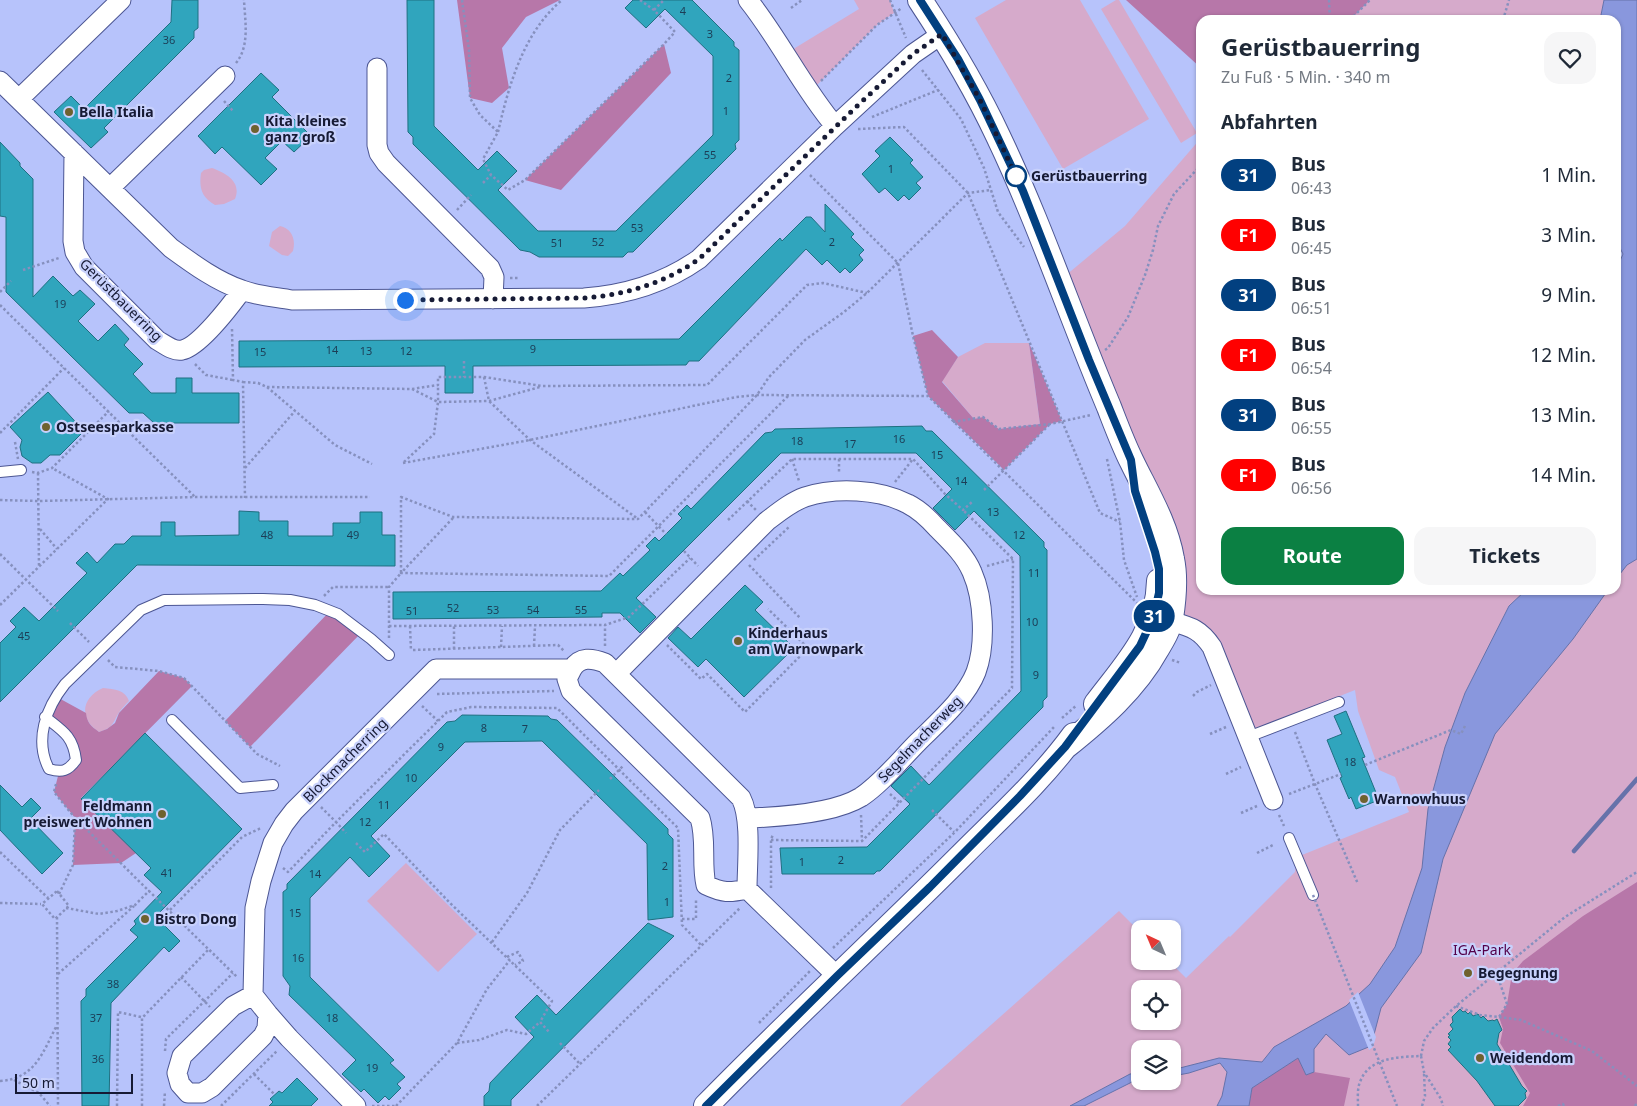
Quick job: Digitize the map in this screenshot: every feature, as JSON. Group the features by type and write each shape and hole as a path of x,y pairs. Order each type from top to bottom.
{"street":[{"path":"19,99 120,0"},
{"path":"748,0 764,21 817,105 835,126"},
{"path":"706,1106 1020,796 1059,737 1162,620 1159,569 1135,491 1131,460 1089,360 1023,191 980,100 942,34 914,2"},
{"path":"0,81 171,248 202,271 242,290 292,300 493,299 606,296 660,281 699,259 835,126 913,54 942,34"},
{"path":"377,68 377,135 379,153 490,268 494,278 493,299"},
{"path":"110,188 225,76"},
{"name":"Gerüstbauerring","path":"74,153 72,241 75,252 84,267 158,340 168,347 181,351"},
{"path":"181,351 193,345 227,311 242,290"},
{"name":"Segelmacherweg","path":"616,674 767,522 787,506 804,497 839,490 885,495 909,504 924,514 955,546 972,570 978,587 982,619 982,645 976,673 964,692 948,712 861,797 840,807 780,817 747,818"},
{"path":"1162,620 1187,626 1204,634 1212,647 1248,737 1265,803"},
{"name":"Blockmacherring","path":"253,995 255,908 273,843 284,824 309,796 436,669 574,666 584,659 594,658 605,663 741,798 745,806 747,818 744,898"},
{"path":"574,666 567,679 570,691 700,818 703,828 706,885 721,892 732,893 744,898 837,976"},
{"path":"268,1014 267,1028 263,1036 212,1087 187,1100 177,1073 182,1056 220,1017 233,1006 253,995 289,1038 356,1106"}],"lane":[{"path":"0,472 21,470"},
{"path":"45,717 66,734 75,747 76,760 69,769 59,772 49,769 44,758 42,744 45,717 55,696 141,610 164,600 263,599 290,600 315,605 338,614 389,655"},
{"path":"1248,737 1339,702"},
{"path":"172,720 240,788 273,785"},
{"path":"1289,838 1313,895"}],"path":[{"path":"225,76 241,56 245,39 244,0"},
{"path":"462,0 469,50 470,98 480,115 498,132"},
{"path":"562,0 542,20 527,45 509,88 498,132 483,159 491,175 508,190 525,180 674,32 654,10 640,0"},
{"path":"654,10 664,0"},
{"path":"791,8 802,0"},
{"path":"890,0 894,13 923,72 961,119 984,168 998,212 1027,252"},
{"path":"1329,0 1330,15"},
{"path":"1355,15 1370,0"},
{"path":"1504,15 1509,0"},
{"path":"810,92 878,25 914,2"},
{"path":"872,117 938,90"},
{"path":"858,129 904,127 968,193 1100,513 1120,522"},
{"path":"1089,360 1108,348 1128,317 1145,275 1158,226 1174,194 1196,170"},
{"path":"483,183 491,175"},
{"path":"810,175 898,263 928,396 1140,606 1124,560 1120,522 1106,452"},
{"path":"401,573 401,497 453,518 638,519 757,395 769,377 805,340 867,293 968,193 991,190"},
{"path":"444,222 471,194"},
{"path":"23,270 75,252"},
{"path":"0,292 11,281"},
{"path":"867,293 823,283 807,285 707,385 542,386 484,376 438,377 438,402 434,434 403,464 530,440 736,397 757,395 928,396"},
{"path":"0,305 195,497"},
{"path":"227,311 232,327 233,380"},
{"path":"181,351 206,375 258,383 267,387 336,445 372,464"},
{"path":"464,360 464,377"},
{"path":"0,432 64,368"},
{"path":"484,376 489,400 530,440 638,519"},
{"path":"243,382 245,498"},
{"path":"267,387 412,389 438,385"},
{"path":"412,389 438,402 489,400 542,386"},
{"path":"401,573 609,576 789,395"},
{"path":"15,442 21,470 38,473 52,468 109,411"},
{"path":"245,468 295,411"},
{"path":"953,422 983,417 999,429 1050,424 1094,414"},
{"path":"984,490 1050,424"},
{"path":"792,459 804,497"},
{"path":"728,520 792,459 913,459 945,494 963,510 972,502"},
{"path":"885,495 913,459"},
{"path":"52,468 108,499"},
{"path":"38,473 39,567"},
{"path":"0,500 370,497"},
{"path":"0,605 108,499"},
{"path":"645,512 666,534"},
{"path":"389,655 389,587 453,518"},
{"path":"39,528 57,549"},
{"path":"0,554 58,611"},
{"path":"389,626 605,626 629,617 690,558"},
{"path":"972,570 1012,559"},
{"path":"749,566 801,619"},
{"path":"315,605 333,587 389,587"},
{"path":"656,633 701,680 707,674 745,712 808,648 768,609"},
{"path":"70,623 115,667 159,671 184,678 257,754 280,766"},
{"path":"410,626 412,650 558,645 574,666"},
{"path":"454,626 454,649"},
{"path":"502,626 502,647"},
{"path":"534,646 535,626"},
{"path":"410,694 570,691"},
{"path":"410,694 438,721"},
{"path":"1060,720 1080,703"},
{"path":"270,855 288,872 447,712 471,707 556,708 678,828 682,925 701,945"},
{"path":"1291,721 1315,784 1358,884"},
{"path":"1365,765 1451,730 1461,734 1466,724"},
{"path":"829,952 955,832 1059,737"},
{"path":"1226,774 1242,766"},
{"path":"59,772 54,792 76,818 253,995"},
{"path":"1241,813 1341,774"},
{"path":"492,942 527,893 560,830 599,790"},
{"path":"309,796 346,832"},
{"path":"861,797 862,841"},
{"path":"1265,803 1289,838"},
{"path":"932,810 955,832"},
{"path":"771,896 771,840 780,817"},
{"path":"60,894 73,865 76,818"},
{"path":"170,910 242,837 266,827"},
{"path":"356,843 365,852 384,834 450,903 552,1002 540,1022 526,1034 507,1030 479,1040 457,1043"},
{"path":"1256,853 1273,845"},
{"path":"0,852 48,898"},
{"path":"1422,1106 1425,1096 1421,1056 1424,1041 1429,1034 1456,1006 1496,971 1565,917 1637,872"},
{"path":"0,903 42,904 57,891 70,906 54,919 42,904"},
{"path":"57,975 150,891"},
{"path":"1313,895 1397,1106"},
{"path":"682,919 696,919 696,898"},
{"path":"537,1106 701,945 744,898"},
{"path":"66,908 98,914 117,911 135,905"},
{"path":"57,917 58,1106"},
{"path":"142,1106 142,1018 209,949"},
{"path":"356,1106 396,1106 457,1043 487,989 509,959 518,952 523,961 515,965"},
{"path":"758,1024 810,970"},
{"path":"1496,971 1507,1004 1499,1017"},
{"path":"181,977 220,1017"},
{"path":"1456,1006 1480,1014 1521,1020 1592,1051 1637,1086"},
{"path":"117,1106 118,1012 142,1018"},
{"path":"540,1022 550,1033"},
{"path":"0,1081 14,1080 27,1072 39,1059 58,1023"},
{"path":"222,1106 289,1038"},
{"path":"560,1043 580,1064"},
{"path":"1358,1106 1360,1082 1369,1068 1386,1058 1421,1056"},
{"path":"1424,1072 1441,1099 1443,1106"},
{"path":"254,1074 274,1095"},
{"path":"14,1080 40,1093 50,1106"},
{"path":"1558,1106 1563,1104 1564,1106"}],"green space":[{"path":"854,0 890,0 894,13 877,25 810,92 788,58 795,48 859,9"},
{"path":"1006,0 1080,0 1149,119 1063,169 975,18"},
{"path":"1119,0 1196,134 1181,143 1101,9"},
{"path":"1370,0 1604,0 1601,15 1355,15"},
{"name":"IGA-Park","path":"1196,144 1196,595 1521,595 1509,606 1465,693 1457,716 1563,595 1621,595 1621,509 1637,489 1637,1106 1084,1106 1131,1082 1131,1090 1181,1090 1181,1074 1220,1063 1227,1072 1226,1078 1242,1060 1219,1058 1181,1068 1181,1040 1131,1040 1131,1074 1070,1106 900,1106 1119,911 1131,923 1131,970 1178,970 1186,978 1295,872 1297,857 1409,812 1395,777 1379,770 1358,711 1355,690 1252,731 1181,609 1065,276 1125,226"},
{"path":"212,168 227,176 234,183 237,193 235,199 224,204 215,205 204,195 200,183 201,173"},
{"path":"280,226 288,229 294,242 293,251 288,256 282,255 269,246 272,232"},
{"path":"985,343 1029,343 1040,424 999,429 983,417 974,419 942,381 958,357"},
{"path":"103,688 122,692 129,701 120,710 111,726 99,732 88,720 85,708 91,697"},
{"path":"406,863 477,934 438,972 367,901"}],"shaded area":[{"path":"457,0 560,0 526,17 502,48 509,88 492,103 470,98"},
{"path":"1126,0 1370,0 1355,15 1196,15 1196,63"},
{"path":"664,44 671,73 561,190 525,180"},
{"path":"932,330 958,357 942,382 974,419 983,417 999,429 1040,424 1029,343 1062,421 1050,424 1004,470 928,396 913,336"},
{"path":"330,611 362,632 250,747 225,721"},
{"path":"159,671 184,678 192,686 81,798 136,853 121,863 73,865 75,818 54,792 59,772 69,769 75,747 45,717 55,696 86,713 90,724 99,732 107,729 115,723 119,713"},
{"path":"1637,882 1637,1106 1523,1106 1530,1093 1500,1043 1503,1029 1499,1017 1507,1004 1512,974 1523,961 1583,916"},
{"path":"1298,1058 1306,1075 1314,1072 1350,1078 1344,1106 1249,1106 1252,1088"}],"water":[{"path":"1604,0 1637,0 1637,559 1627,565 1621,573 1621,259 1623,254 1621,250 1621,15 1601,15"},
{"path":"1521,595 1604,595 1573,639 1495,734 1443,859 1421,953 1381,1008 1371,1046 1349,1055 1326,1034 1314,1049 1314,1072 1306,1075 1298,1058 1252,1088 1249,1106 1217,1106 1222,1096 1227,1072 1220,1063 1181,1074 1181,1068 1219,1058 1262,1062 1274,1047 1346,1006 1370,984 1395,947 1422,868 1428,809 1445,747 1465,693 1509,606"},
{"path":"1130,1074 1131,1082 1084,1106 1070,1106"}],"pier":[{"path":"1358,992 1376,1037 1373,1047 1369,1050 1349,1000"}],"building":[{"path":"172,0 198,0 198,28 194,31 194,38 104,128 108,132 91,148 54,112 71,96 84,109 171,22"},
{"path":"407,0 434,0 434,126 478,170 497,151 517,171 498,190 538,231 616,231 713,135 713,56 665,9 646,28 625,8 633,0 692,0 734,42 734,46 739,50 739,140 735,144 736,149 633,252 628,252 623,257 539,257 530,252 520,250 413,144 413,137 408,132"},
{"name":"Kita kleines ganz groß","path":"261,73 279,90 272,97 311,136 294,152 282,141 265,158 277,169 261,185 222,147 215,154 198,136"},
{"path":"890,137 913,160 910,163 923,177 916,183 921,188 909,200 904,195 898,201 885,188 879,193 862,174 880,156 875,151"},
{"path":"0,142 33,179 33,297 53,276 73,296 80,290 95,304 78,321 98,341 115,324 129,339 124,345 143,364 133,374 151,393 176,393 176,378 192,378 192,393 239,393 239,423 154,423 143,413 129,413 6,292 6,217 0,216"},
{"path":"825,204 854,234 851,237 864,250 859,255 863,260 850,273 845,268 840,273 827,260 822,265 806,249 699,361 689,361 686,365 473,366 473,393 445,393 445,366 239,367 239,341 679,339 780,238 782,241 806,217 811,217 825,232"},
{"name":"Ostseesparkasse","path":"48,392 84,431 60,455 50,455 41,463 32,463 22,456 20,447 22,440 10,427"},
{"path":"922,426 926,431 932,431 1044,542 1044,547 1047,550 1047,697 1043,701 1043,707 880,871 874,874 782,874 780,848 867,847 910,804 891,786 911,766 929,785 1021,691 1020,556 974,511 955,530 933,508 952,489 916,453 781,453 636,598 656,617 640,633 620,613 602,613 602,617 393,619 393,592 601,591 620,573 623,576 650,550 646,546 655,537 659,541 682,518 678,514 687,505 691,509 765,433 772,432 775,429"},
{"path":"239,511 259,512 259,521 288,521 288,536 333,536 333,523 360,523 360,512 382,512 382,535 395,535 395,566 137,565 0,702 0,643 16,627 10,621 24,607 39,621 87,573 76,563 87,552 97,563 115,544 124,544 132,536 161,536 161,522 175,522 175,536 239,535"},
{"name":"Kinderhaus am Warnowpark","path":"745,585 763,602 755,610 794,648 744,697 706,659 698,667 668,638 678,627 691,639"},
{"path":"1346,711 1365,757 1362,758 1379,800 1356,809 1351,797 1349,799 1340,778 1342,777 1327,740 1342,734 1334,716"},
{"path":"462,715 548,716 551,719 557,720 668,829 668,834 673,839 673,917 648,920 647,844 542,741 465,742 371,836 390,856 369,877 350,857 310,898 310,977 394,1060 390,1063 405,1077 397,1084 401,1088 389,1100 385,1096 378,1103 364,1089 361,1092 342,1074 356,1060 289,995 290,986 283,976 283,892 287,889 287,884 447,722 455,721"},
{"name":"Feldmann preiswert Wohnen","path":"145,733 242,829 159,913 165,919 161,922 180,941 169,952 164,947 111,1003 109,1106 82,1106 81,1001 86,996 86,989 138,937 130,930 136,924 134,921 162,892 144,875 151,868 81,799"},
{"path":"0,785 22,807 31,798 41,808 30,819 63,853 42,874 0,830"},
{"path":"648,923 674,936 511,1100 511,1106 484,1106 484,1096 489,1091 490,1083 534,1037 515,1017 537,995 556,1015"},
{"name":"Weidendom","path":"1460,1009 1468,1014 1470,1012 1473,1016 1478,1014 1481,1018 1483,1016 1488,1021 1497,1019 1502,1030 1499,1033 1497,1044 1522,1086 1527,1091 1525,1093 1526,1098 1518,1106 1495,1106 1477,1081 1448,1050 1451,1047 1448,1044 1451,1040 1448,1034 1453,1029 1450,1025 1453,1022 1452,1017"},
{"path":"297,1078 318,1099 311,1106 269,1106 273,1102 270,1099 279,1091 282,1093"}],"waterway":[{"path":"1574,851 1637,779"}],"bus line":[{"name":"31","path":"706,1106 930,887 1020,796 1065,747 1140,646 1153,618 1159,593 1159,569 1135,491 1131,460 1089,360 1023,191 998,136 958,59 920,0"}],"place":[{"name":"Bella Italia","path":"69,112"},
{"name":"Kita kleines ganz groß","path":"255,129"},
{"name":"Gerüstbauerring","path":"1016,176"},
{"name":"Ostseesparkasse","path":"46,427"},
{"name":"Kinderhaus am Warnowpark","path":"738,641"},
{"name":"Warnowhuus","path":"1364,799"},
{"name":"Feldmann preiswert Wohnen","path":"162,814"},
{"name":"Bistro Dong","path":"145,919"},
{"name":"Begegnung","path":"1468,973"},
{"name":"Weidendom","path":"1480,1058"}],"route":[{"path":"405,300 584,298 606,296 660,281 699,259 810,149 913,54 942,34 980,100 1016,176"}]}
